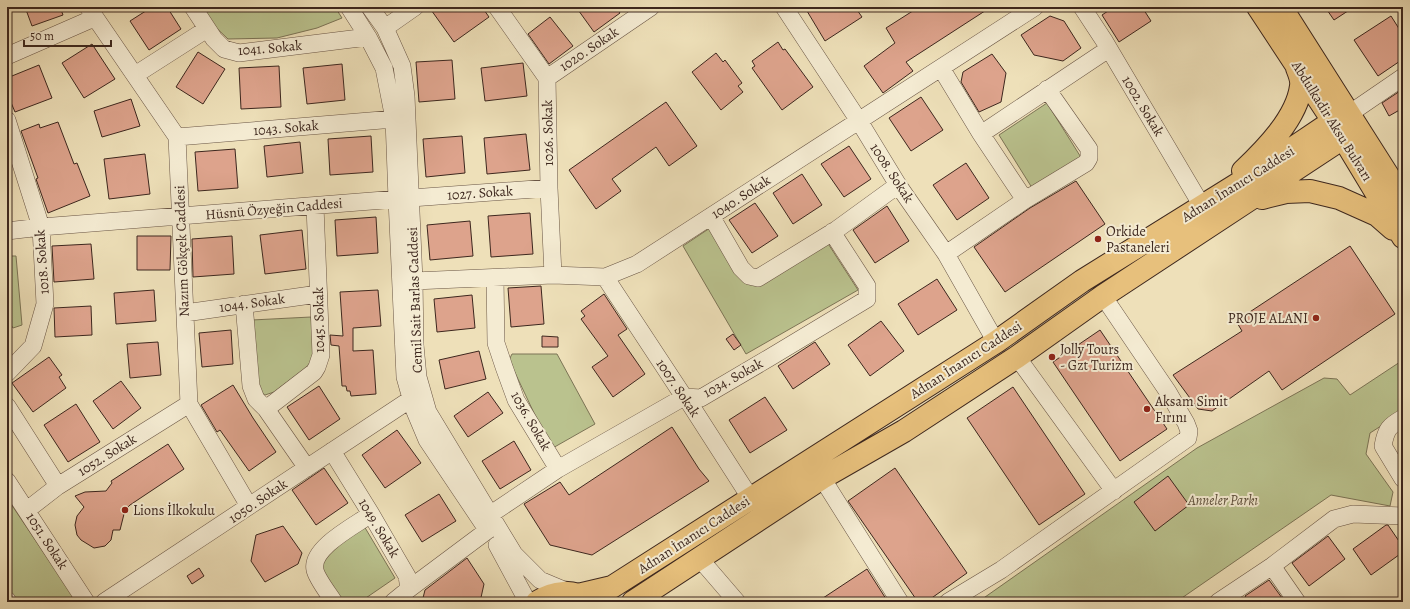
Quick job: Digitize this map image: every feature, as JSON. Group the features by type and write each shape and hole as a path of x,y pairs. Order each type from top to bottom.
{"main road":[{"name":"Abdulkadir Aksu Bulvarı","path":"1258,7 1296,65 1403,199"},
{"name":"Abdulkadir Aksu Bulvarı","path":"1281,7 1346,126 1403,237"},
{"path":"1208,203 1255,160 1281,131 1298,99 1302,84 1296,65"},
{"name":"Adnan İnanıcı Caddesi","path":"537,602 552,594 561,592 580,596 612,587 996,342 1082,281 1265,167 1346,126"},
{"name":"Adnan İnanıcı Caddesi","path":"633,602 822,478 904,431 1017,357 1103,296 1245,203 1346,126"},
{"path":"1245,203 1286,192 1310,191 1339,198 1377,215 1403,237"}],"street":[{"name":"1041. Sokak","path":"193,7 207,29 224,49 239,53 368,37"},
{"name":"Cemil Sait Barlas Caddesi","path":"349,7 368,37 384,68 394,119 414,281 415,345 418,377 428,412 489,522 524,595 525,602"},
{"name":"Cemil Sait Barlas Caddesi","path":"370,7 385,28 402,66 406,96 404,199 405,377 414,409 427,440 514,554 540,580 580,596"},
{"path":"385,28 415,7"},
{"path":"496,7 547,78"},
{"name":"1020. Sokak","path":"547,78 651,7"},
{"name":"1040. Sokak","path":"414,281 553,275 605,277 637,264 1035,7"},
{"name":"1008. Sokak","path":"786,8 898,184 946,254 996,342"},
{"name":"1002. Sokak","path":"1087,9 1109,50 1208,203"},
{"path":"7,56 91,13 177,137"},
{"path":"135,75 207,29"},
{"path":"981,134 1100,54 1109,50"},
{"path":"941,68 981,134 1025,200"},
{"path":"1346,126 1403,77"},
{"name":"1026. Sokak","path":"547,78 549,188 553,275"},
{"path":"946,254 1025,200 1086,163 1089,158 1089,149 1047,89"},
{"name":"1043. Sokak","path":"177,137 394,119"},
{"name":"1018. Sokak","path":"7,120 41,227 45,304 33,346 7,373"},
{"name":"Nazım Gökçek Caddesi","path":"177,137 189,404 249,506"},
{"path":"711,216 741,268 749,276 758,278 832,232 898,184"},
{"name":"1027. Sokak","path":"404,199 549,188"},
{"name":"Hüsnü Özyeğin Caddesi","path":"7,231 41,227 404,199"},
{"name":"1045. Sokak","path":"266,409 314,372 321,355 316,206"},
{"name":"1034. Sokak","path":"410,589 489,522 558,469 684,397 701,398 867,299 867,286 832,232"},
{"name":"1007. Sokak","path":"605,277 690,404 750,499"},
{"name":"1036. Sokak","path":"495,278 496,344 516,400 558,469"},
{"name":"1044. Sokak","path":"185,313 318,294"},
{"path":"948,602 1001,570 1188,438 1189,431 1186,423 1168,392 1103,296"},
{"path":"244,304 251,386 256,399 266,409 307,468"},
{"path":"1017,357 1114,490"},
{"name":"1050. Sokak","path":"104,602 411,399"},
{"name":"1052. Sokak","path":"27,510 58,486 189,404"},
{"path":"7,406 58,486"},
{"path":"1403,418 1390,426 1385,435 1383,446 1403,479"},
{"name":"1049. Sokak","path":"332,451 407,576 410,589"},
{"path":"822,478 900,602"},
{"name":"1051. Sokak","path":"7,481 86,602"},
{"path":"334,602 315,572 314,565 318,555 325,546 371,514"},
{"path":"1218,602 1272,566 1334,519 1353,514 1403,516"},
{"path":"700,559 737,602"},
{"path":"1272,566 1297,602"},
{"path":"393,602 410,589"}],"green space":[{"path":"198,7 335,7 342,18 317,28 277,38 228,39 206,18"},
{"path":"1047,103 1082,159 1034,191 999,135"},
{"path":"710,228 742,281 749,283 827,242 858,290 746,354 683,246"},
{"path":"7,256 16,256 22,325 13,328 7,318"},
{"path":"311,317 315,355 311,364 274,392 265,395 259,391 252,320"},
{"path":"512,354 557,354 595,424 551,449 509,360"},
{"name":"Anneler Parkı","path":"1403,360 1403,412 1370,433 1366,454 1393,492 1390,506 1331,495 1176,602 978,602 1197,448 1324,378 1337,379 1350,395"},
{"path":"7,498 73,596 65,602 16,602 7,589"},
{"path":"364,526 395,578 360,602 342,602 319,570 327,552"}],"building":[{"path":"25,7 60,7 63,15 32,26"},
{"path":"152,7 167,7 181,29 149,50 130,21"},
{"path":"429,7 482,7 489,17 454,42"},
{"path":"576,7 616,7 620,13 594,32"},
{"path":"814,7 855,7 862,17 825,41 807,11"},
{"path":"919,7 991,7 906,62 913,71 883,93 864,66 895,43 886,28"},
{"path":"1114,7 1142,7 1151,21 1119,42 1102,15"},
{"path":"1325,7 1354,7 1334,20"},
{"path":"1050,16 1064,21 1081,48 1063,61 1034,55 1021,35"},
{"path":"1391,16 1403,35 1403,59 1378,76 1354,40"},
{"path":"550,17 573,46 549,64 528,34"},
{"path":"778,42 783,50 785,49 813,87 782,110 752,68 755,66 752,61"},
{"path":"92,44 115,79 84,98 62,63"},
{"path":"198,52 225,69 203,104 176,87"},
{"path":"716,53 723,62 725,60 742,83 738,86 743,92 721,110 692,72"},
{"path":"992,54 1006,73 1001,102 979,112 961,82 963,72"},
{"path":"452,60 455,99 419,102 416,62"},
{"path":"523,63 527,96 485,101 481,68"},
{"path":"342,64 345,100 307,104 303,68"},
{"path":"39,65 52,98 15,112 7,93 7,78"},
{"path":"279,66 281,107 241,109 239,68"},
{"path":"1403,89 1403,99 1399,102 1403,108 1389,116 1382,103"},
{"path":"921,97 943,130 911,151 889,118"},
{"path":"131,99 140,126 102,137 94,111"},
{"path":"666,102 697,146 669,166 656,147 612,179 621,191 596,209 569,170"},
{"path":"58,122 74,164 77,163 90,196 48,213 36,179 38,178 21,131 39,124 40,128"},
{"path":"526,134 530,170 487,174 484,138"},
{"path":"371,136 373,172 330,175 328,139"},
{"path":"462,136 465,173 426,177 423,139"},
{"path":"300,142 303,173 267,177 264,146"},
{"path":"849,146 871,179 844,197 821,164"},
{"path":"235,149 238,188 198,191 195,152"},
{"path":"145,154 150,194 109,199 104,159"},
{"path":"966,163 989,198 957,220 933,185"},
{"path":"802,174 822,205 793,224 773,193"},
{"path":"1076,181 1105,224 1005,292 974,247 1030,208"},
{"path":"755,203 778,236 752,253 729,220"},
{"path":"887,206 909,241 875,263 853,230"},
{"path":"530,213 533,254 491,257 488,216"},
{"path":"376,217 378,253 337,256 335,220"},
{"path":"470,221 473,256 430,260 427,225"},
{"path":"302,230 306,269 265,274 260,235"},
{"path":"137,236 171,236 170,270 137,270"},
{"path":"232,236 234,274 193,277 192,239"},
{"path":"91,244 94,279 54,282 52,246"},
{"name":"PROJE ALANI","path":"1350,246 1395,314 1282,390 1269,371 1212,411 1198,409 1173,375 1242,331 1236,321"},
{"path":"937,279 957,310 918,335 898,304"},
{"path":"541,286 544,324 511,327 508,288"},
{"path":"154,290 156,321 116,324 114,293"},
{"path":"378,290 381,326 353,328 353,351 373,350 376,394 351,396 350,391 347,391 346,386 342,386 339,346 331,345 330,335 343,336 340,292"},
{"path":"604,294 627,329 618,335 645,374 613,397 592,367 608,356 581,319 585,316 581,311"},
{"path":"472,295 475,328 437,332 434,299"},
{"path":"91,306 92,335 55,337 54,308"},
{"path":"881,321 904,351 870,376 848,345"},
{"path":"231,330 233,364 202,367 199,333"},
{"path":"1100,330 1167,429 1120,461 1053,362"},
{"path":"733,334 741,345 734,350 726,339"},
{"path":"542,336 558,337 558,347 542,347"},
{"path":"158,342 161,375 130,378 127,344"},
{"path":"815,342 830,364 793,389 778,366"},
{"path":"479,351 486,379 445,389 439,360"},
{"path":"49,357 62,375 59,377 66,388 33,412 12,383"},
{"path":"121,381 141,408 113,429 93,401"},
{"path":"233,385 276,452 249,471 220,430 217,432 201,405"},
{"path":"319,386 340,419 309,440 287,407"},
{"path":"1013,387 1085,494 1039,525 967,418"},
{"path":"488,392 503,413 468,437 454,416"},
{"path":"765,397 787,430 750,453 729,420"},
{"path":"76,404 100,442 68,462 44,425"},
{"path":"672,427 699,469 709,481 592,555 550,545 524,504 560,482 569,495"},
{"path":"397,430 421,463 385,488 362,455"},
{"path":"514,441 531,470 500,489 482,461"},
{"path":"168,444 184,469 130,505 125,510 120,530 113,530 111,540 105,546 94,548 81,540 77,535 75,525 77,516 84,507 75,496 85,492 106,491 112,483 111,481"},
{"path":"324,468 348,503 316,525 292,490"},
{"path":"895,468 967,573 926,602 918,602 848,501"},
{"path":"1168,476 1189,505 1155,531 1134,502"},
{"path":"439,494 456,521 422,542 405,515"},
{"path":"1388,525 1403,547 1403,552 1371,575 1353,549"},
{"path":"283,526 302,553 298,564 265,582 251,561 256,535"},
{"path":"1328,536 1345,559 1309,586 1292,563"},
{"path":"467,558 484,584 480,602 422,602 425,590"},
{"path":"199,568 204,576 192,584 187,576"},
{"path":"867,569 888,602 817,602"},
{"path":"1269,580 1285,602 1249,602 1245,596"}],"place":[{"name":"Orkide Pastaneleri","path":"1098,239"},
{"name":"PROJE ALANI","path":"1316,318"},
{"name":"Jolly Tours - Gzt Turizm","path":"1052,357"},
{"name":"Aksam Simit Fırını","path":"1147,409"},
{"name":"Lions İlkokulu","path":"125,510"}]}
